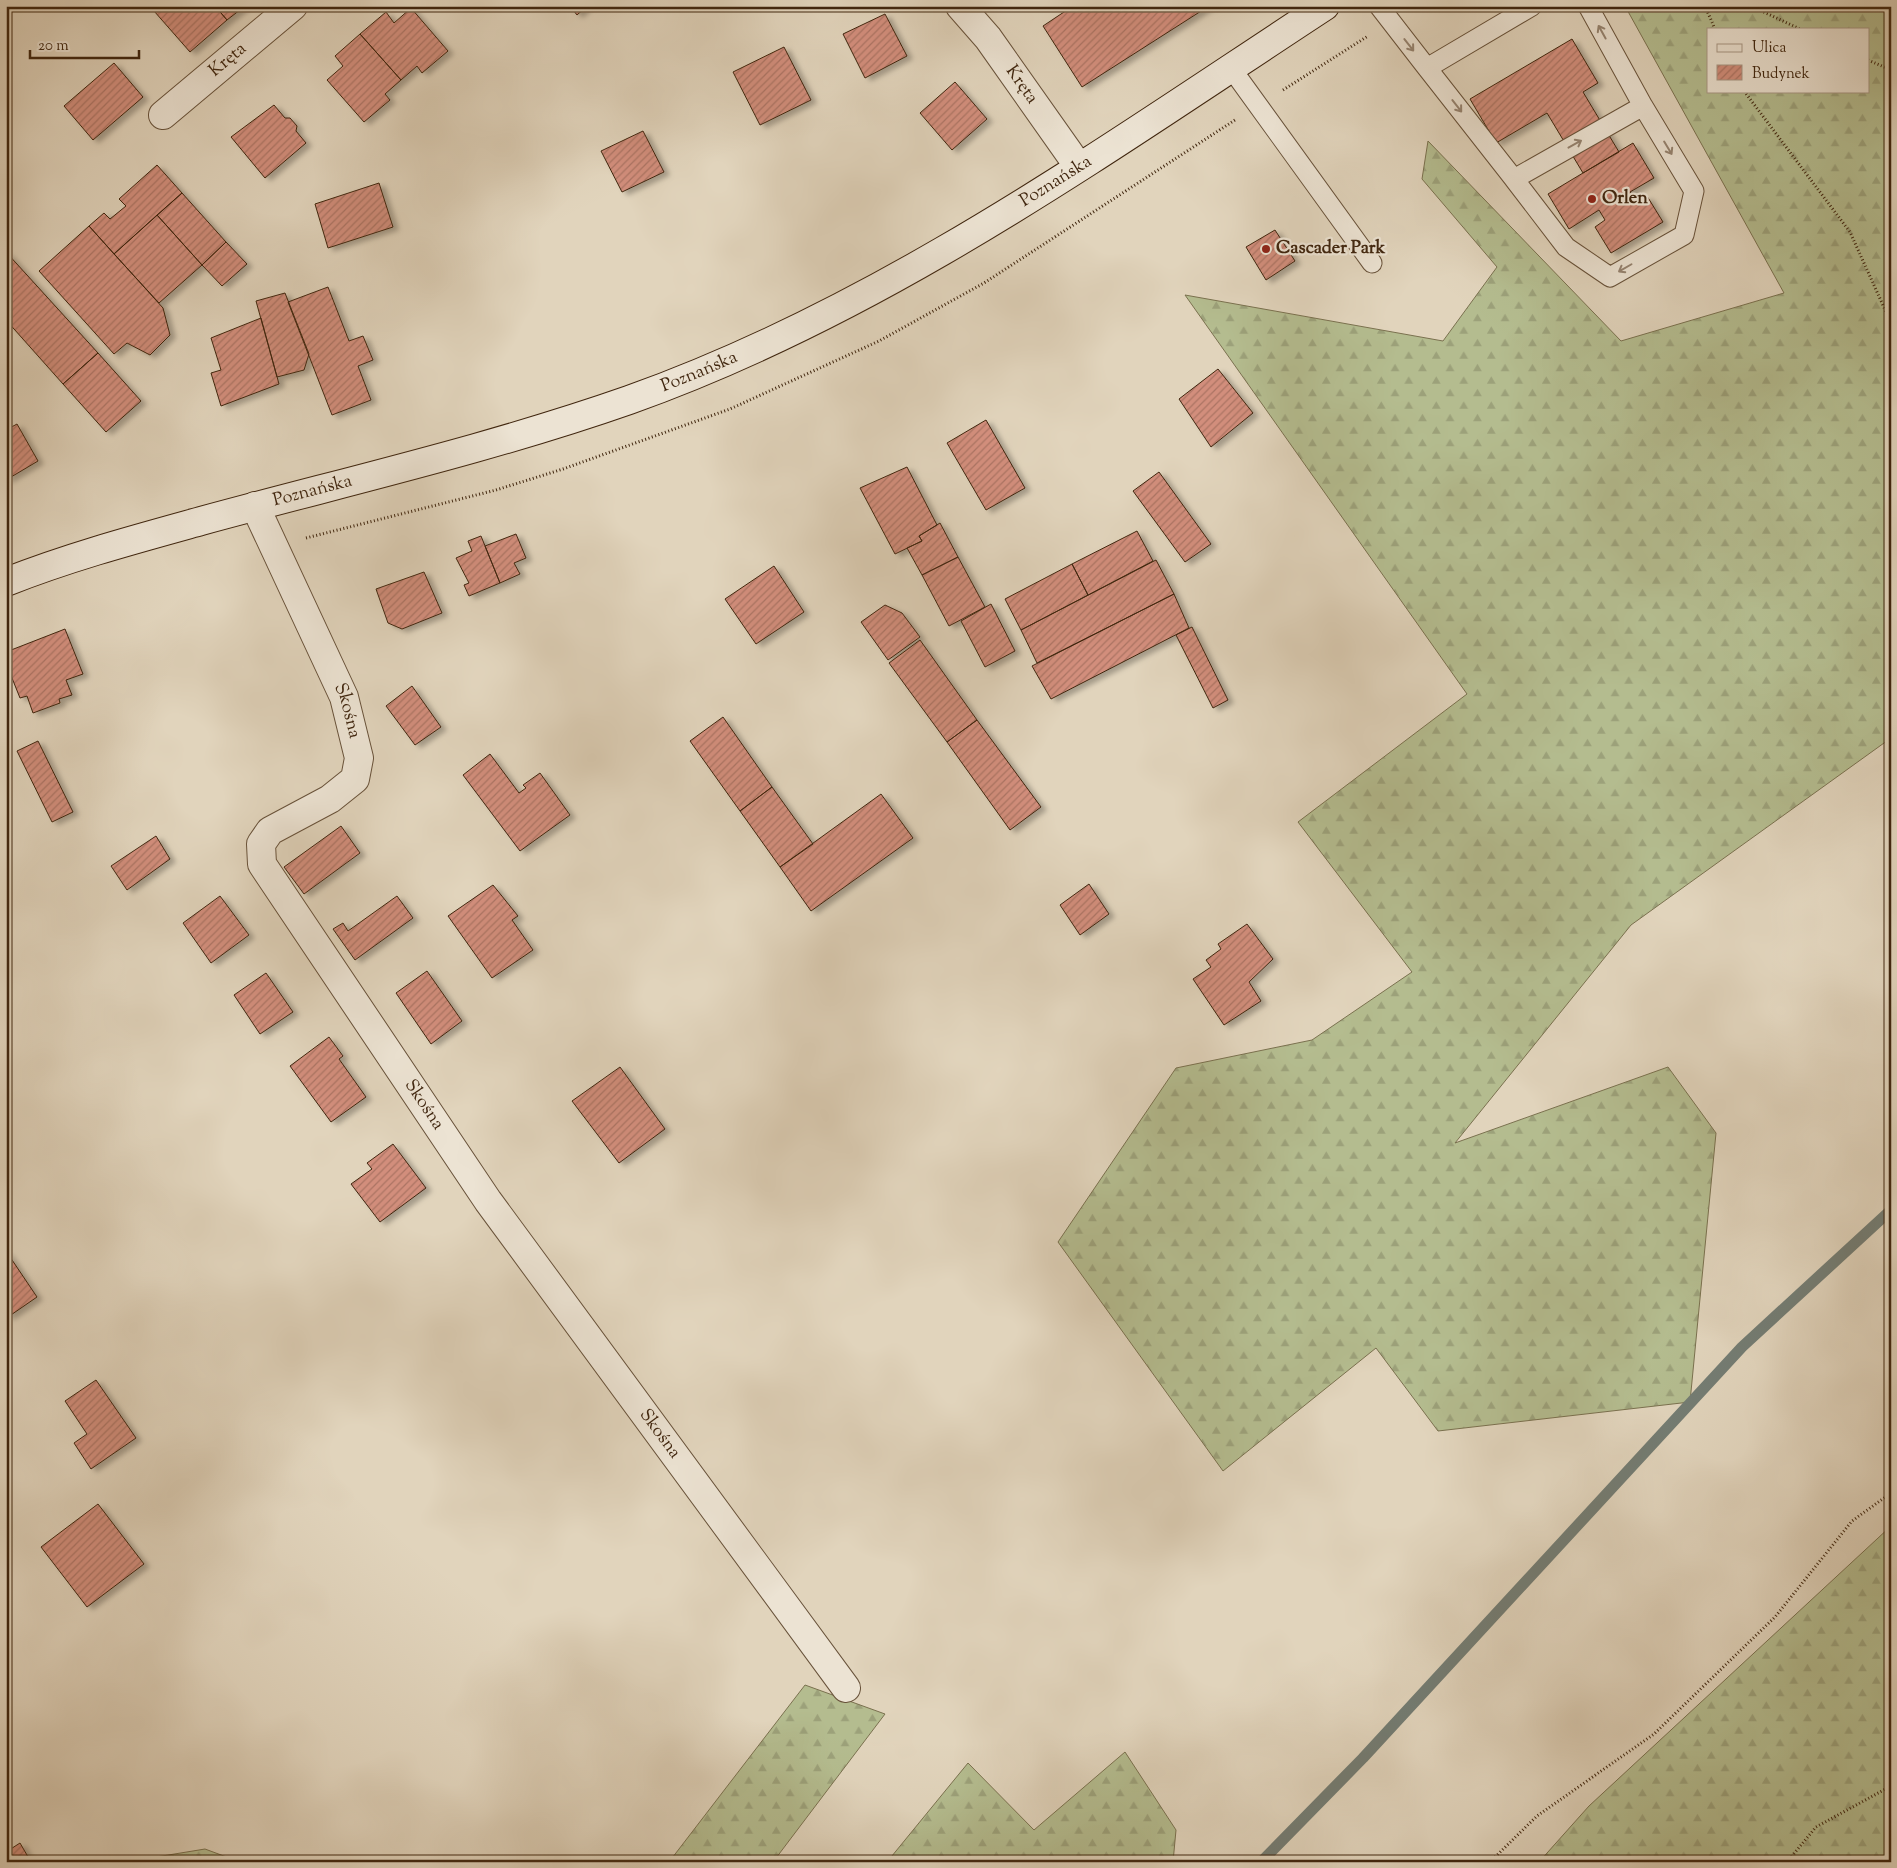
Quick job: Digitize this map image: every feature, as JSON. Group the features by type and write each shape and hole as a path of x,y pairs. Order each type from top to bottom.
{"street":[{"name":"Kręta","path":"163,115 293,6"},
{"name":"Kręta","path":"960,6 988,38 1078,168"},
{"name":"Poznańska","path":"6,582 131,540 528,434 632,399 723,362 823,316 904,274 1078,168 1324,6"},
{"name":"Skośna","path":"255,506 344,697 359,758 355,779 330,799 270,831 261,844 262,864 488,1201 846,1688"}],"lane":[{"path":"1380,6 1566,247 1610,277 1684,235 1694,191 1643,106 1588,6"},
{"path":"1427,68 1532,6"},
{"path":"1231,68 1372,263"},
{"path":"1514,179 1643,106"}],"path":[{"path":"1705,6 1715,28"},
{"path":"1751,6 1798,28"},
{"path":"1870,61 1891,70"},
{"path":"1745,92 1850,232 1891,323"},
{"path":"1490,1862 1537,1816 1654,1734 1775,1617 1852,1521 1891,1493"},
{"path":"1787,1862 1816,1828 1891,1786"}],"green space":[{"path":"1625,6 1891,6 1891,738 1631,925 1455,1143 1668,1067 1716,1133 1690,1402 1438,1431 1376,1348 1223,1471 1058,1242 1176,1068 1312,1040 1412,972 1298,822 1467,694 1185,295 1443,341 1497,267 1422,179 1428,141 1621,341 1784,293"},
{"path":"1891,1526 1891,1862 1539,1862 1589,1806"},
{"path":"805,1685 885,1714 773,1862 669,1862"},
{"path":"1125,1752 1176,1830 1173,1862 887,1862 968,1763 1034,1830"},
{"path":"205,1849 240,1862 144,1862 150,1858"}],"building":[{"path":"160,6 215,6 227,20 190,52 154,11"},
{"path":"215,6 245,6 227,20"},
{"path":"570,6 587,6 577,15"},
{"path":"1073,6 1209,6 1082,87 1043,26"},
{"path":"411,8 448,51 422,73 417,66 401,80 360,34 386,12 394,23"},
{"path":"885,14 907,56 865,78 843,34"},
{"path":"360,34 401,80 385,94 390,100 364,122 327,80 343,66 335,56"},
{"path":"1572,39 1598,83 1583,92 1619,152 1583,173 1547,113 1496,143 1470,99"},
{"path":"784,47 811,100 760,125 733,72"},
{"path":"114,63 143,97 93,140 64,106"},
{"path":"955,82 987,119 952,150 920,113"},
{"path":"274,105 285,118 290,118 297,126 296,131 306,143 265,178 231,137"},
{"path":"643,131 664,172 622,192 601,151"},
{"name":"Orlen","path":"1633,143 1654,178 1630,192 1636,202 1647,196 1663,222 1611,253 1595,227 1605,220 1599,210 1569,229 1548,194"},
{"path":"157,165 182,193 114,254 89,226 104,213 110,219 126,206 119,199"},
{"path":"379,183 393,227 328,248 315,204"},
{"path":"182,193 226,242 202,265 157,215"},
{"path":"157,215 202,265 159,303 114,254"},
{"path":"89,226 163,308 170,335 150,355 127,343 114,354 39,271"},
{"path":"1275,230 1295,261 1266,280 1246,247"},
{"path":"226,242 247,264 222,286 202,265"},
{"path":"6,252 98,353 63,384 6,320"},
{"path":"328,287 349,341 363,336 373,360 358,366 371,400 332,415 288,302"},
{"path":"285,293 309,354 304,370 277,377 256,301"},
{"path":"261,318 279,384 221,406 211,373 221,370 211,338"},
{"path":"98,353 141,401 106,432 63,384"},
{"path":"1218,369 1253,413 1211,447 1179,399"},
{"path":"986,420 1025,488 986,510 947,443"},
{"path":"17,424 38,461 6,480 6,430"},
{"path":"907,467 937,525 919,536 922,541 895,554 860,488"},
{"path":"1159,472 1211,544 1185,562 1133,491"},
{"path":"940,523 958,557 922,575 907,548 922,541 919,536"},
{"path":"1137,531 1153,561 1088,595 1072,564"},
{"path":"516,534 526,558 514,563 520,574 500,583 485,546"},
{"path":"481,536 500,583 469,596 464,585 469,583 456,558 472,551 468,541"},
{"path":"958,557 985,607 949,626 922,575"},
{"path":"1156,560 1174,594 1037,663 1021,630"},
{"path":"1072,564 1088,595 1021,630 1005,599"},
{"path":"774,566 804,612 756,644 725,599"},
{"path":"424,572 442,613 402,629 388,623 376,589"},
{"path":"1174,594 1189,628 1051,699 1032,666"},
{"path":"991,604 1015,651 985,667 961,621"},
{"path":"885,605 902,613 920,637 888,660 861,622"},
{"path":"1192,627 1228,700 1213,708 1176,635"},
{"path":"65,629 83,674 66,680 72,695 59,699 60,703 33,713 27,696 20,698 6,663 6,652"},
{"path":"920,640 977,720 947,742 889,663"},
{"path":"412,686 441,727 415,745 386,706"},
{"path":"723,717 772,787 740,811 690,741"},
{"path":"977,720 1041,807 1010,830 947,742"},
{"path":"38,741 73,812 52,822 17,751"},
{"path":"490,754 519,793 526,788 523,785 540,773 570,815 520,851 463,775"},
{"path":"772,787 813,844 780,867 740,811"},
{"path":"881,794 913,838 811,911 780,867"},
{"path":"341,826 360,853 304,894 284,867"},
{"path":"156,836 170,859 127,890 111,866"},
{"path":"1089,884 1109,914 1080,935 1060,905"},
{"path":"493,885 518,916 512,920 533,950 492,978 448,916"},
{"path":"220,896 249,935 211,963 183,923"},
{"path":"397,896 413,918 355,960 333,929 343,923 348,931"},
{"path":"1247,924 1273,959 1249,982 1261,1001 1224,1025 1193,979 1211,967 1206,960 1221,949 1218,944"},
{"path":"427,971 462,1021 431,1044 396,993"},
{"path":"266,973 293,1012 260,1034 234,995"},
{"path":"329,1037 343,1056 339,1059 366,1097 331,1122 290,1066"},
{"path":"620,1067 665,1129 619,1163 572,1101"},
{"path":"393,1144 426,1188 380,1222 351,1184 372,1169 367,1163"},
{"path":"6,1251 37,1297 8,1317 6,1314"},
{"path":"96,1380 136,1438 91,1469 74,1443 87,1434 65,1401"},
{"path":"98,1504 144,1564 87,1607 41,1547"},
{"path":"20,1843 31,1862 6,1862 6,1852"}],"waterway":[{"path":"1261,1862 1363,1758 1742,1347 1891,1210"}],"place":[{"name":"Orlen","path":"1592,199"},
{"name":"Cascader Park","path":"1266,249"}]}
